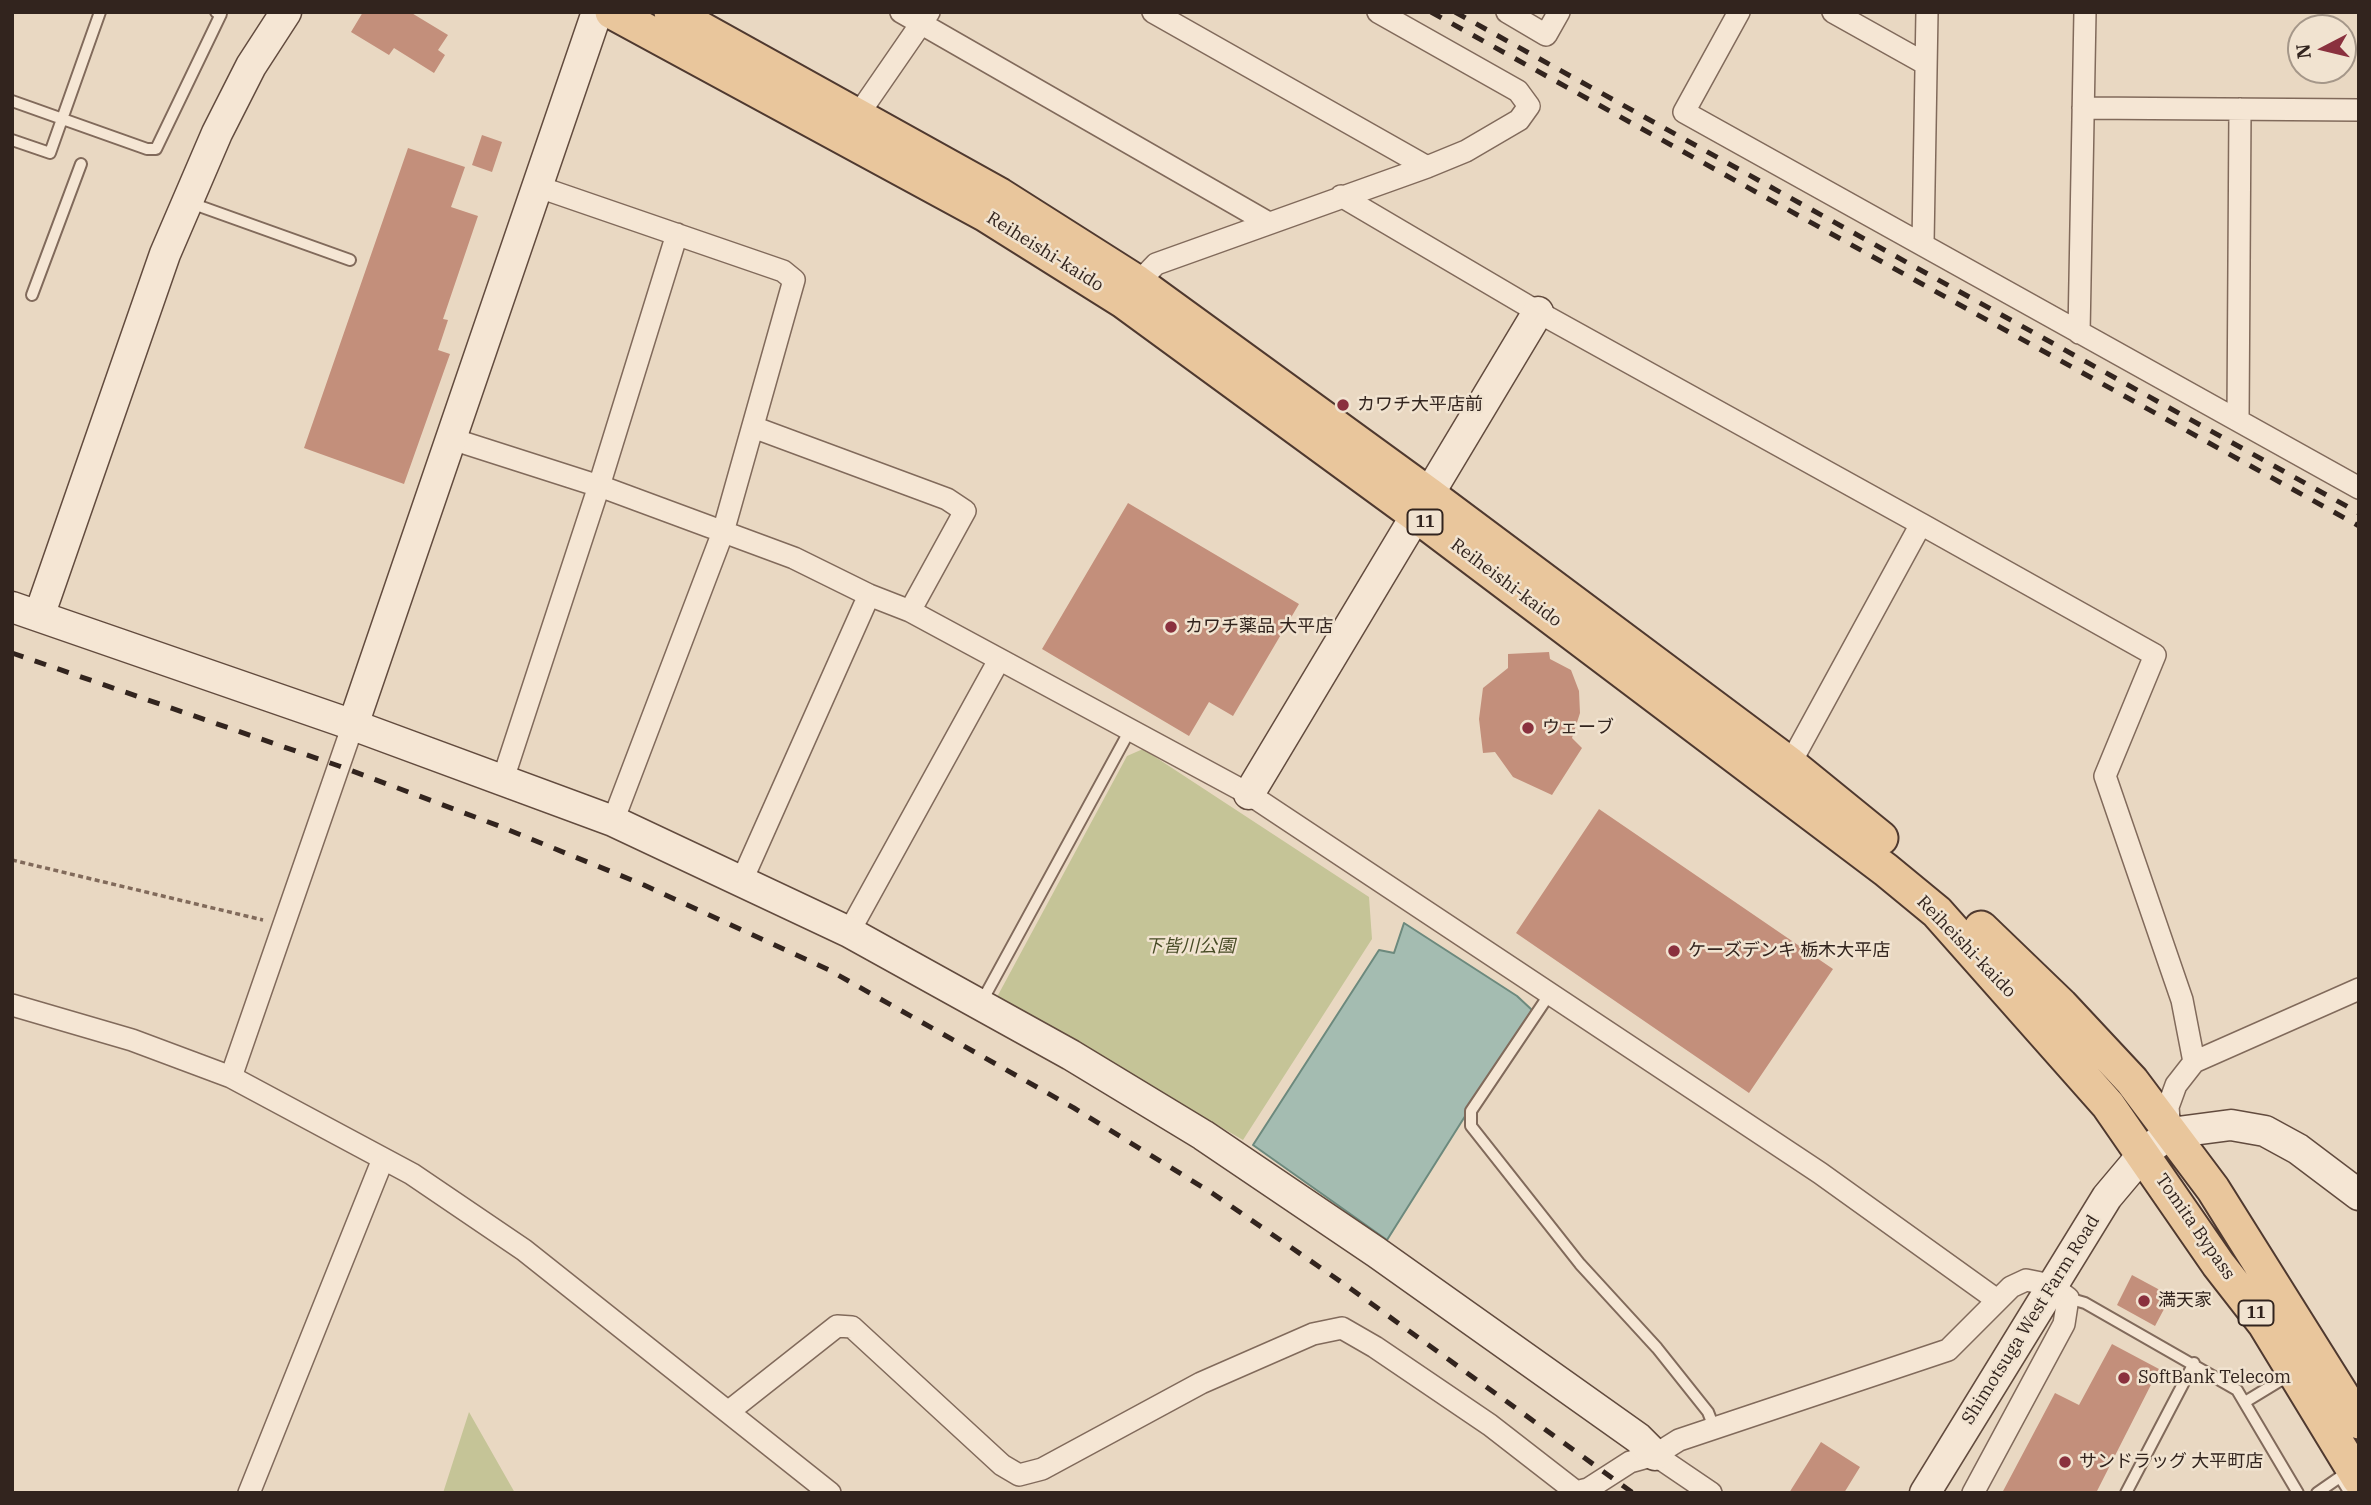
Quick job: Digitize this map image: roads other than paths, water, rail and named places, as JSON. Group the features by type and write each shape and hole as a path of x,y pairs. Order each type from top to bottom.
{"main road":[{"name":"Reiheishi-kaido","path":"612,12 850,126"},
{"name":"Reiheishi-kaido","path":"671,12 986,215 1130,292 1423,505 1784,776 1953,899 2061,1005 2132,1082 2170,1133"},
{"name":"Reiheishi-kaido","path":"1784,776 1937,912 2108,1105 2144,1153"},
{"name":"Tomita Bypass","path":"2170,1133 2260,1261 2359,1422"},
{"name":"Tomita Bypass","path":"2144,1153 2295,1372 2359,1479"}],"street":[{"path":"286,12 251,66 186,202 26,611 353,725 613,821 849,932 1071,1055 1203,1135 1410,1276 1711,1493"},
{"path":"231,1077 597,12"},
{"path":"901,12 925,18 1267,222"},
{"path":"1153,12 1427,167"},
{"path":"1130,292 1156,264 1466,151 1519,120 1529,106 1518,91 1378,12"},
{"path":"1507,12 1546,35 1559,12"},
{"path":"1739,12 1684,112 2359,488"},
{"path":"1833,12 1926,64"},
{"path":"1923,243 1927,12"},
{"path":"2079,333 2085,12"},
{"path":"850,126 925,18"},
{"path":"2083,108 2359,110"},
{"path":"2238,421 2240,109"},
{"path":"539,187 783,271 794,280 723,532 613,821"},
{"path":"1341,196 1538,312 2155,655 2105,776 2182,1000 2194,1062"},
{"path":"503,779 599,486 677,234"},
{"path":"1249,794 1538,312"},
{"path":"753,427 947,499 965,511 910,611"},
{"path":"449,438 599,486 794,558 869,595 910,611 1249,794 1820,1173 1997,1300"},
{"path":"1784,776 1921,524"},
{"path":"742,880 869,595"},
{"path":"849,932 999,660"},
{"path":"2170,1133 2168,1107 2176,1085 2194,1062 2359,989"},
{"path":"12,1005 132,1041 231,1077 412,1174 524,1250 830,1493"},
{"path":"2144,1153 2170,1133 2222,1125 2265,1131 2298,1149 2359,1195"},
{"name":"Shimotsuga West Farm Road","path":"1924,1493 2059,1292 2107,1197 2144,1153"},
{"path":"249,1493 383,1158"},
{"path":"728,1412 837,1326 852,1327 1002,1465 1019,1475 1042,1469 1201,1383 1313,1334 1342,1328 1375,1347 1490,1425 1582,1491 1629,1462 1655,1455 1679,1440 1948,1350 2011,1287 2026,1280 2059,1292 2064,1324 1973,1493"}],"lane":[{"path":"12,140 50,153 100,12"},
{"path":"12,102 147,149 156,149 221,14 216,12"},
{"path":"32,295 81,164"},
{"path":"186,202 350,260"},
{"path":"980,1005 1130,730"},
{"path":"1549,995 1471,1111 1471,1126 1580,1264 1657,1348 1708,1412 1714,1430"},
{"path":"2059,1292 2085,1303 2194,1363 2237,1390 2298,1493"},
{"path":"2126,1493 2194,1363"},
{"path":"2245,1402 2295,1372"},
{"path":"2317,1493 2340,1477 2350,1493"}],"railway":[{"path":"1431,12 2359,526"},
{"path":"1455,12 2359,513"},
{"path":"12,653 339,766 499,826 644,885 829,970 1074,1108 1212,1193 1347,1286 1633,1493"}],"place":[{"name":"カワチ大平店前","path":"1343,405"},
{"name":"カワチ薬品 大平店","path":"1171,627"},
{"name":"ウェーブ","path":"1528,728"},
{"name":"ケーズデンキ 栃木大平店","path":"1674,951"},
{"name":"満天家","path":"2144,1301"},
{"name":"SoftBank Telecom","path":"2124,1378"},
{"name":"サンドラッグ 大平町店","path":"2065,1462"}],"park label":[{"name":"下皆川公園","path":"1190,947"}]}
